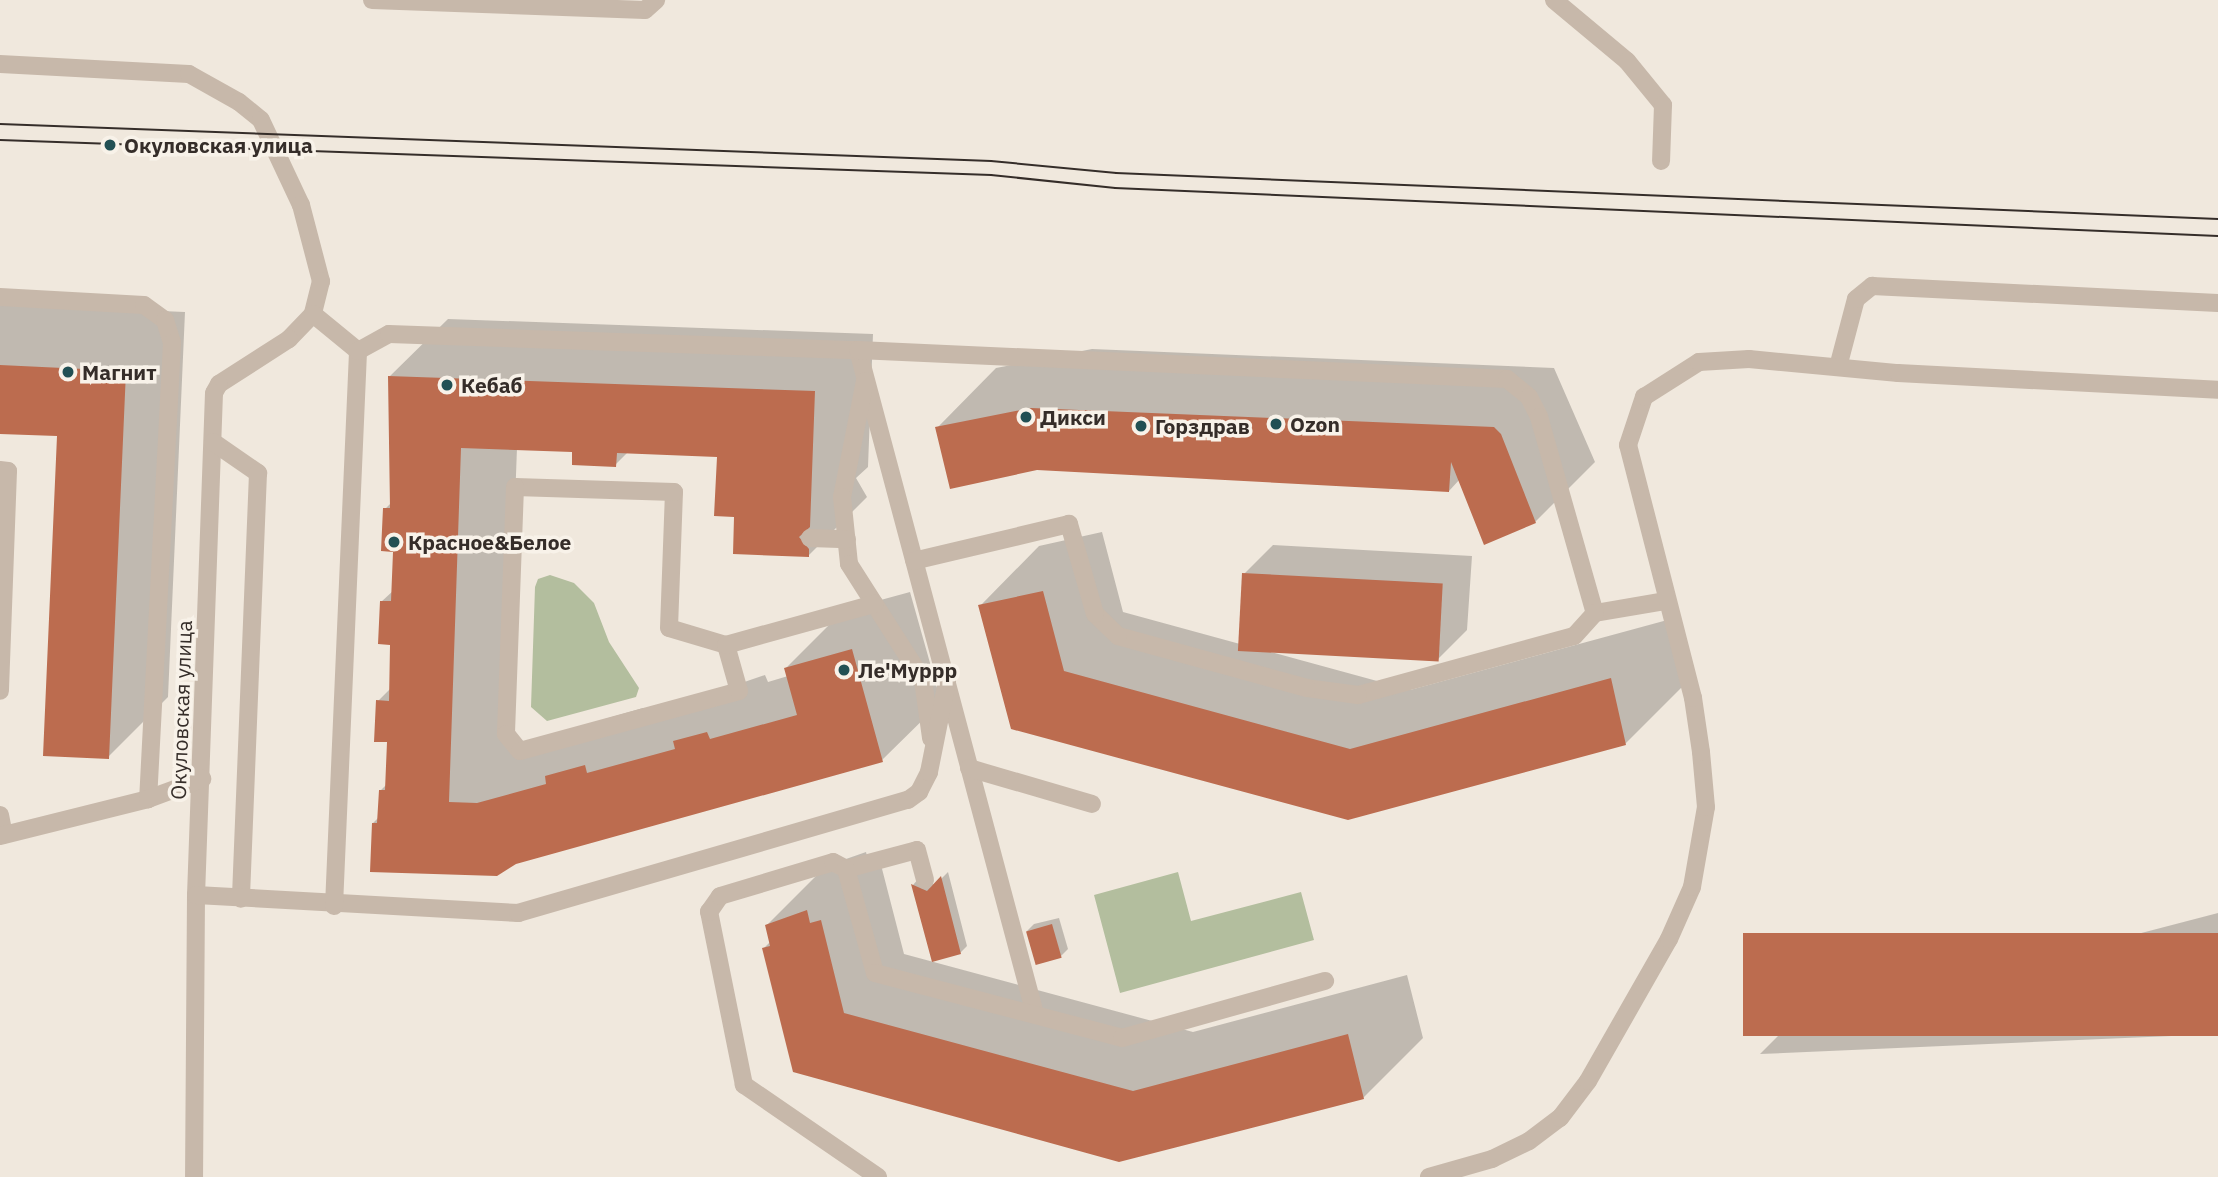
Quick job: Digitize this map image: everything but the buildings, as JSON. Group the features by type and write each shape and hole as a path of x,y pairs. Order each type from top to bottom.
{"street":[{"path":"372,0 645,10 656,0"},
{"path":"1554,0 1627,61 1663,105 1661,161"},
{"path":"0,64 190,74 239,102 261,120 301,205 321,281 313,314 358,351"},
{"path":"1838,368 1856,299 1872,286 2218,303"},
{"path":"0,297 144,305 164,320 172,342 148,799"},
{"name":"Окуловская улица","path":"194,1177 196,895 214,393 219,384 289,339 313,314"},
{"path":"358,351 389,334 858,349 1507,379 1529,397 1539,417 1595,613"},
{"path":"858,349 1035,1014"},
{"path":"334,906 358,351"},
{"path":"1429,1177 1494,1168 1560,1118 1588,1081 1669,939 1692,887 1706,807 1701,752 1693,698 1628,445 1644,397 1699,362 1749,359 1838,368 2218,390"},
{"path":"866,379 842,497 849,564 923,680 933,751"},
{"path":"213,442 258,473 241,899"},
{"path":"0,470 8,471 0,691"},
{"path":"726,645 739,691 520,751 506,733 515,487 674,492 669,628 726,645 874,604"},
{"path":"914,561 1069,524 1095,614 1118,636 1307,688 1358,695 1574,636 1595,613 1666,601"},
{"path":"810,538 846,539"},
{"path":"196,895 334,906 518,913 908,800 924,782 947,682"},
{"path":"969,768 1092,804"},
{"path":"0,816 2,836 148,799 202,779"},
{"path":"878,1177 744,1085 709,912 720,896 833,862 846,869 917,850 925,880"},
{"path":"846,869 875,973 1122,1038 1325,981"}],"green space":[{"path":"550,575 574,583 594,603 609,642 639,688 636,697 547,721 531,707 535,587 538,579"},
{"path":"1178,872 1191,921 1301,892 1314,940 1120,993 1094,895"}],"tram line":[{"path":"0,124 991,161 1116,173 2218,219"},
{"path":"0,140 991,175 1115,188 2218,236"}],"place":[{"name":"Окуловская улица","path":"110,145"},
{"name":"Магнит","path":"68,372"},
{"name":"Кебаб","path":"447,385"},
{"name":"Дикси","path":"1026,417"},
{"name":"Ozon","path":"1276,424"},
{"name":"Горздрав","path":"1141,426"},
{"name":"Красное&Белое","path":"394,542"},
{"name":"Ле'Муррр","path":"844,670"}]}
